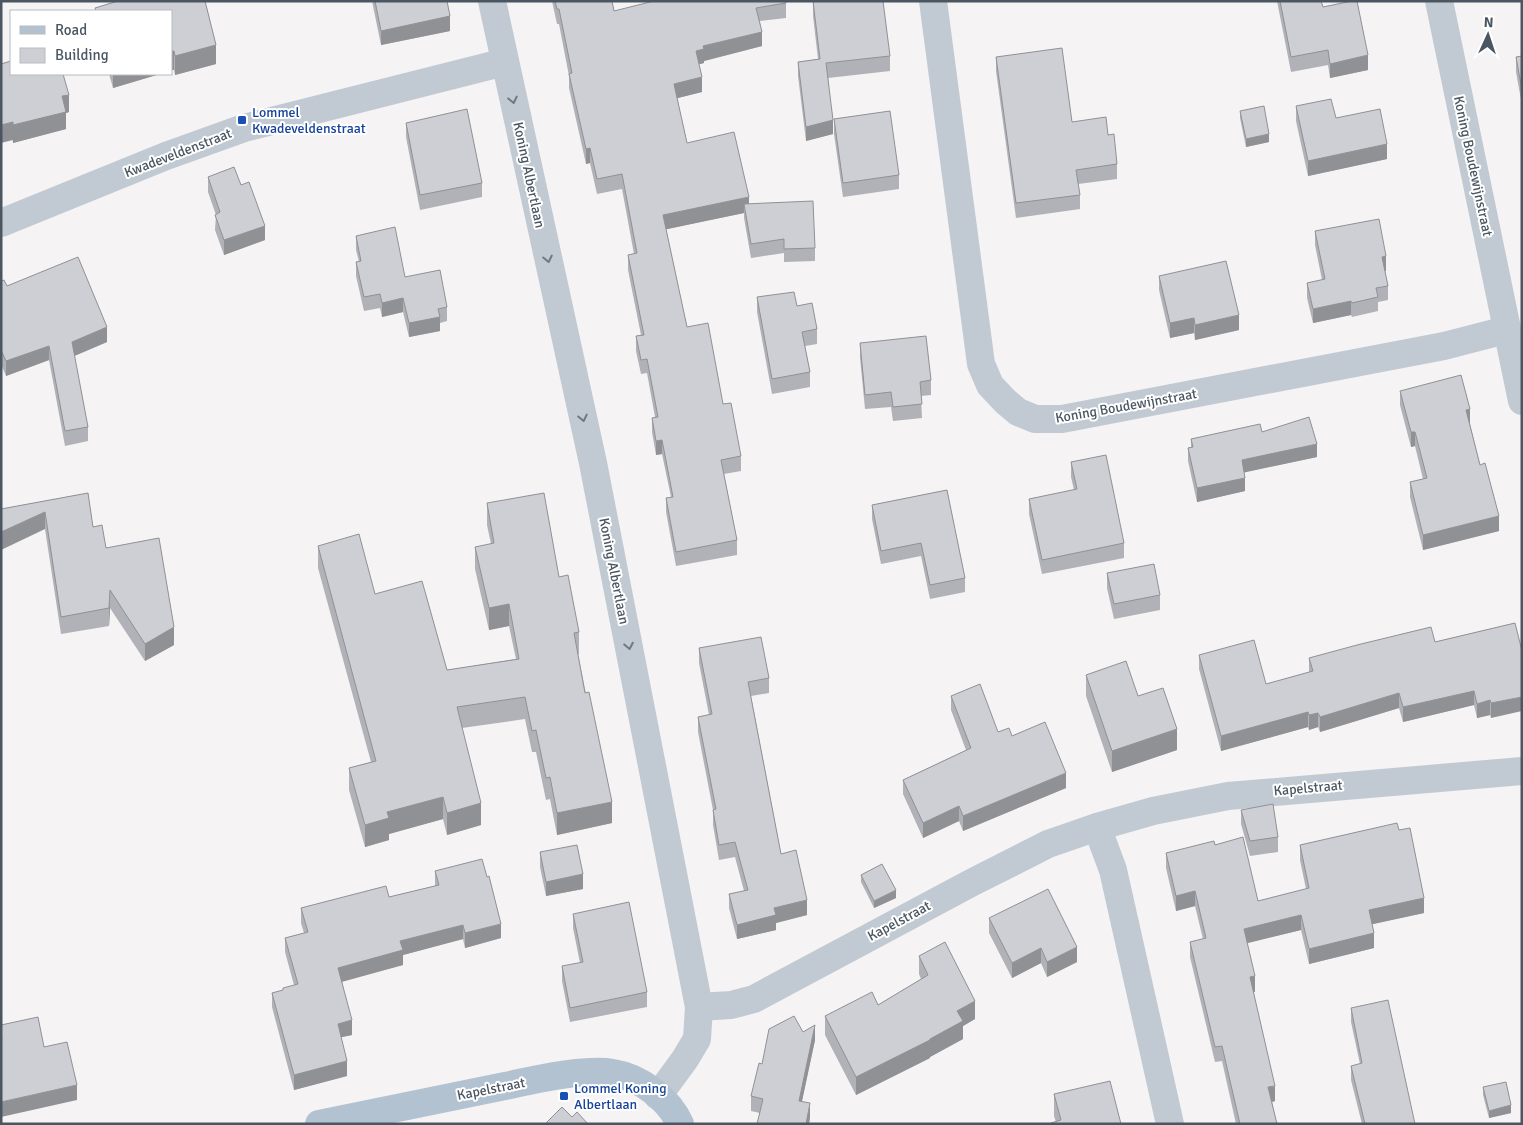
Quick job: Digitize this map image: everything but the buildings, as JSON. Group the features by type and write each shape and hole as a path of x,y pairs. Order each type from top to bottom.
{"main road":[{"name":"Kapelstraat","path":"319,1124 577,1073 613,1072 638,1081 658,1096"},
{"path":"658,1096 672,1109 680,1124"}],"street":[{"name":"Koning Albertlaan","path":"492,1 593,463 699,1007 697,1039 658,1096"},
{"name":"Koning Boudewijnstraat","path":"933,1 981,364 990,385 1018,412 1035,419 1062,419 1444,346 1506,330"},
{"name":"Koning Boudewijnstraat","path":"1438,1 1522,401"},
{"name":"Kwadeveldenstraat","path":"1,223 106,180 244,128 505,62"},
{"name":"Kapelstraat","path":"699,1007 731,1005 754,999 1040,848 1098,827 1153,812 1228,796 1522,771"},
{"path":"1098,827 1113,870 1170,1124"}],"place":[{"name":"Lommel Kwadeveldenstraat","path":"242,120"},
{"name":"Lommel Koning Albertlaan","path":"564,1096"}]}
